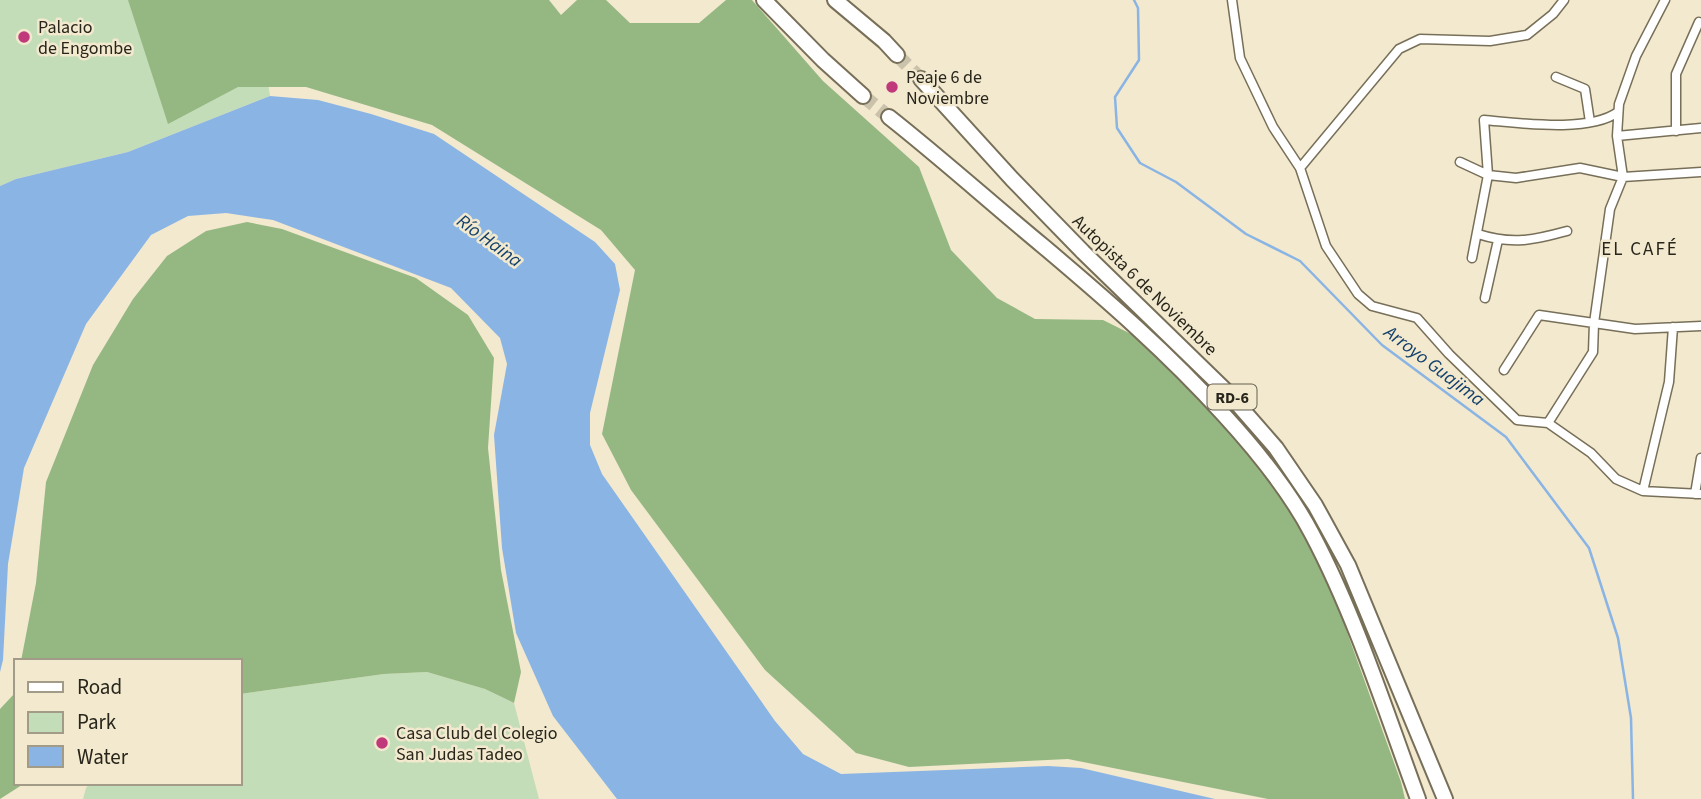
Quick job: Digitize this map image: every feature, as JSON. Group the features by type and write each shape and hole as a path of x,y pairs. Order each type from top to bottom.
{"highway":[{"path":"764,0 822,60 863,96"},
{"path":"835,0 897,55"},
{"name":"Autopista 6 de Noviembre","path":"921,79 1047,216 1227,392 1276,448 1315,505 1348,565 1443,793"},
{"name":"Autopista 6 de Noviembre","path":"889,117 1112,304 1174,361 1252,446 1312,533 1370,670 1418,799"}],"street":[{"path":"1231,0 1240,58 1273,127 1300,168 1326,246 1358,294 1372,306 1417,318 1449,354 1517,420 1548,424 1591,453 1616,479 1643,491 1698,494 1701,458"},
{"path":"1300,168 1399,49 1420,39 1490,41 1527,36 1553,14 1564,0"},
{"path":"1548,424 1593,352 1594,323 1610,209 1623,177 1617,136 1619,104 1636,55 1665,0"},
{"path":"1676,131 1676,74 1699,22"},
{"path":"1556,77 1585,89 1590,122"},
{"path":"1472,258 1488,175 1484,120 1559,125 1607,120 1618,112"},
{"path":"1617,136 1701,128"},
{"path":"1460,162 1488,175 1516,178 1580,168 1623,177 1701,172"},
{"path":"1478,234 1498,240 1530,241 1567,230"},
{"path":"1485,298 1498,240"},
{"path":"1504,370 1539,315 1635,329 1701,326"},
{"path":"1643,491 1669,382 1673,327"}],"green space":[{"path":"0,0 256,0 270,96 128,152 16,179 0,186"},
{"path":"128,0 549,0 561,15 577,0 606,0 630,23 699,23 726,0 752,0 823,81 919,167 951,250 997,298 1035,319 1103,320 1141,339 1218,415 1277,489 1329,582 1405,799 1268,799 1068,759 909,767 856,753 765,670 631,490 602,434 635,270 601,230 432,125 306,87 238,87 168,124"},
{"path":"247,222 282,229 416,278 468,315 494,358 488,448 501,570 521,672 514,703 485,689 427,672 384,674 242,694 242,659 21,659 36,583 46,482 93,365 133,299 167,256 206,231"},
{"name":"Casa Club del Colegio San Judas Tadeo","path":"427,672 485,689 514,703 539,799 83,799 88,785 242,785 242,694 384,674"},
{"path":"14,694 14,785 22,785 0,799 0,709"}],"water":[{"name":"Río Haina","path":"270,96 318,100 434,134 595,242 615,264 620,290 590,413 590,445 602,474 775,721 803,754 841,774 1048,766 1081,768 1215,799 617,799 553,716 516,633 502,548 494,435 507,364 500,338 451,288 273,220 226,213 188,216 151,235 86,324 24,468 8,564 3,660 0,672 0,186 16,179 128,152"}],"waterway":[{"name":"Arroyo Guajima","path":"1134,0 1138,8 1139,60 1115,97 1117,128 1140,163 1176,182 1246,234 1300,261 1382,345 1506,437 1589,548 1618,638 1631,718 1633,799"}],"tunnel":[{"path":"897,55 921,79"},
{"path":"863,96 889,117"}],"place":[{"name":"Palacio de Engombe","path":"24,37"},
{"name":"Peaje 6 de Noviembre","path":"892,87"},
{"name":"Casa Club del Colegio San Judas Tadeo","path":"382,743"}],"district":[{"name":"EL CAFÉ","path":"1640,248"}]}
